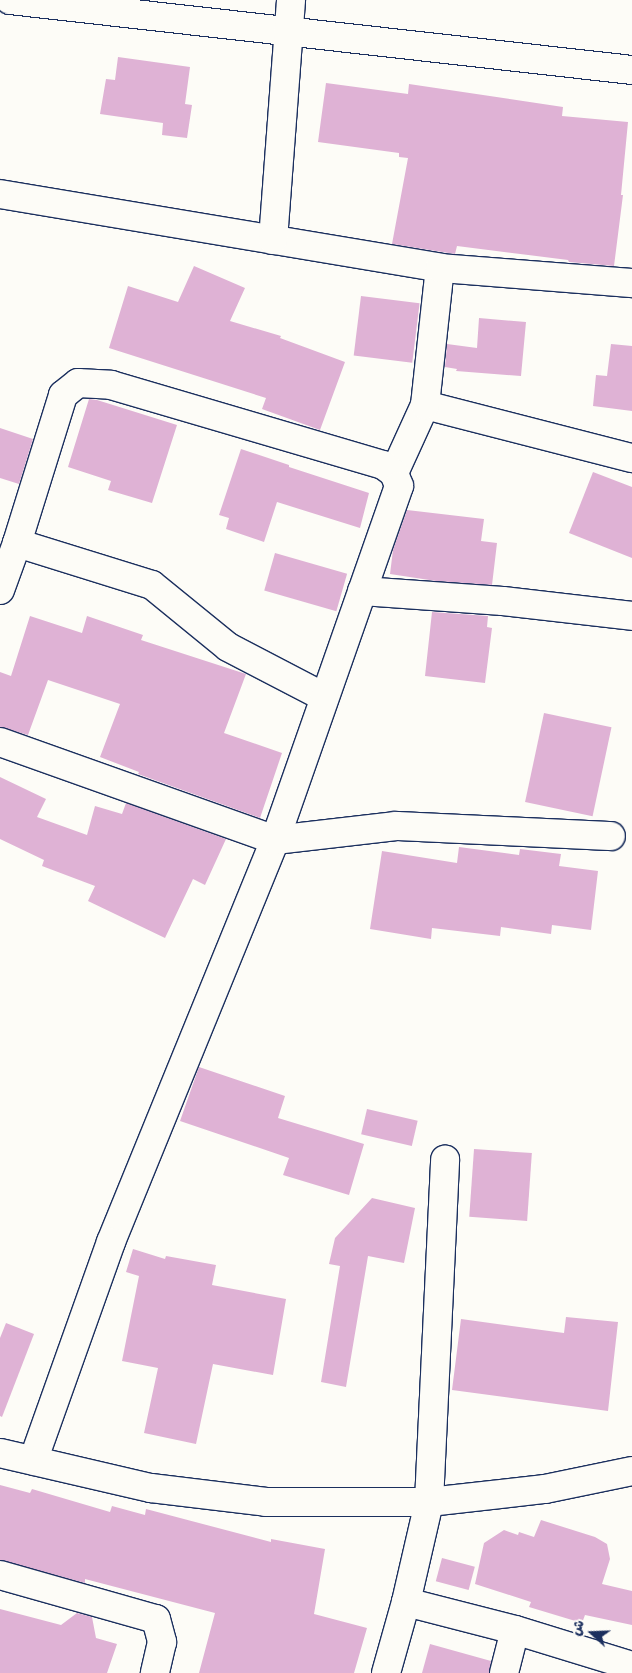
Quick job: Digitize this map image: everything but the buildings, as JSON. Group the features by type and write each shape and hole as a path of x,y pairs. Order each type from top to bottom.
{"street":[{"path":"10,0 632,70"},
{"path":"273,240 291,0"},
{"path":"0,194 440,268 632,283"},
{"path":"394,473 425,405 440,268"},
{"path":"0,590 17,543 63,394 78,383 111,385 383,465 394,473 399,486 274,840 110,1242 33,1461"},
{"path":"425,405 632,458"},
{"path":"17,543 152,585 228,647 324,697"},
{"path":"362,591 503,601 632,616"},
{"path":"0,742 274,840 396,826 611,836"},
{"path":"386,1673 406,1602 429,1502 445,1159"},
{"path":"0,1453 151,1488 266,1502 429,1502 545,1489 632,1471"},
{"path":"0,1575 156,1619 162,1642 154,1673"},
{"path":"406,1602 515,1630 632,1666"},
{"path":"504,1673 515,1630"}]}
